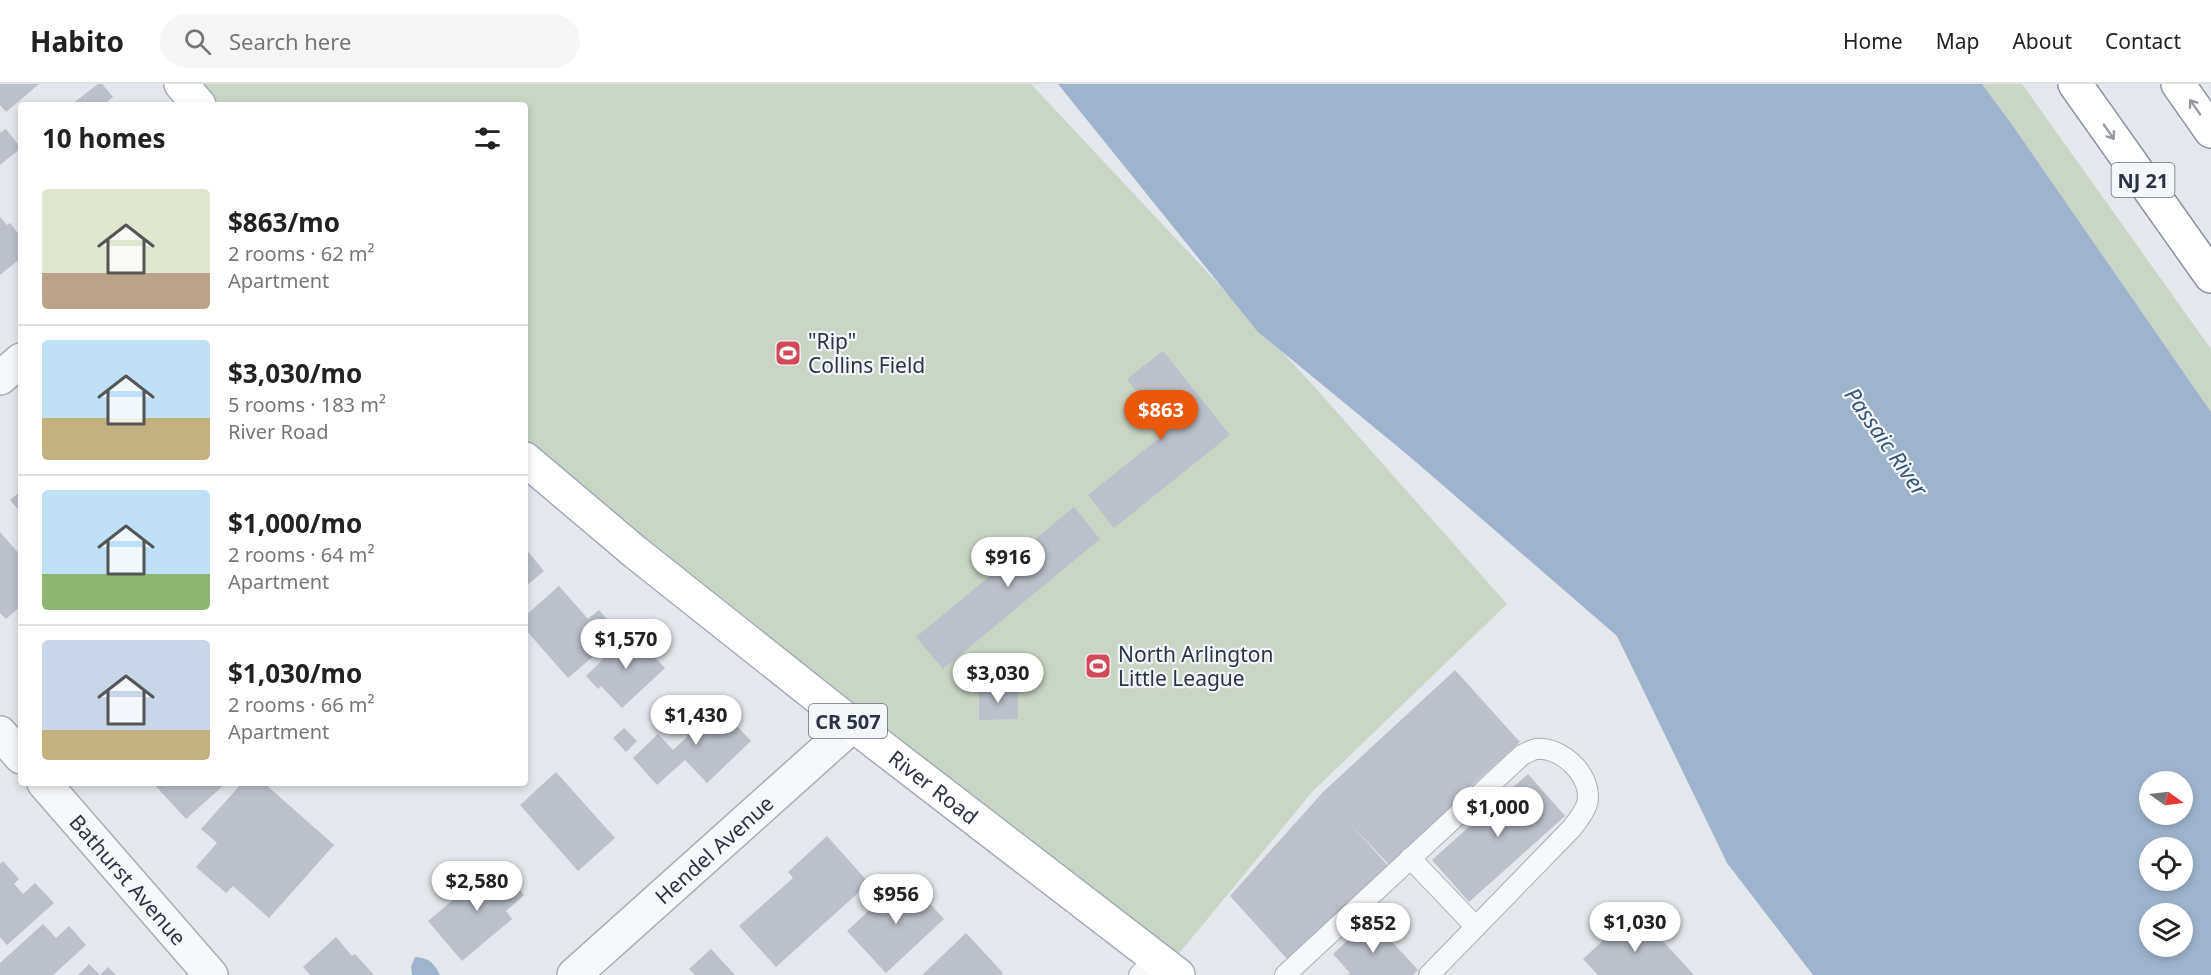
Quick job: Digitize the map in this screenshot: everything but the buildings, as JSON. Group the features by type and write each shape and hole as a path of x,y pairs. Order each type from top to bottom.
{"main road":[{"path":"181,84 196,102"},
{"name":"NJ 21","path":"2075,84 2211,276"},
{"path":"2178,84 2211,130"},
{"name":"River Road","path":"528,462 635,552 1158,969"}],"street":[{"path":"0,378 18,363"},
{"name":"Hendel Avenue","path":"574,975 853,725"},
{"path":"0,733 18,754"},
{"name":"Bathurst Avenue","path":"47,786 212,975"}],"lane":[{"path":"1285,975 1522,754 1534,749 1557,754 1574,765 1585,778 1588,791 1587,803 1581,816 1429,975"},
{"path":"1410,858 1476,927"}],"green space":[{"path":"181,84 1031,84 1312,384 1507,604 1312,792 1168,967 528,461 528,102 196,102"},
{"path":"1982,84 2022,84 2211,349 2211,412 2013,126"}],"water":[{"name":"Passaic River","path":"1058,84 1982,84 2211,412 2211,975 1813,975 1727,863 1617,636 1409,456 1258,332"},
{"path":"415,957 424,958 430,962 440,975 412,975 411,967"}],"place":[{"name":"\"Rip\" Collins Field","path":"788,353"},
{"name":"North Arlington Little League","path":"1098,666"}]}
